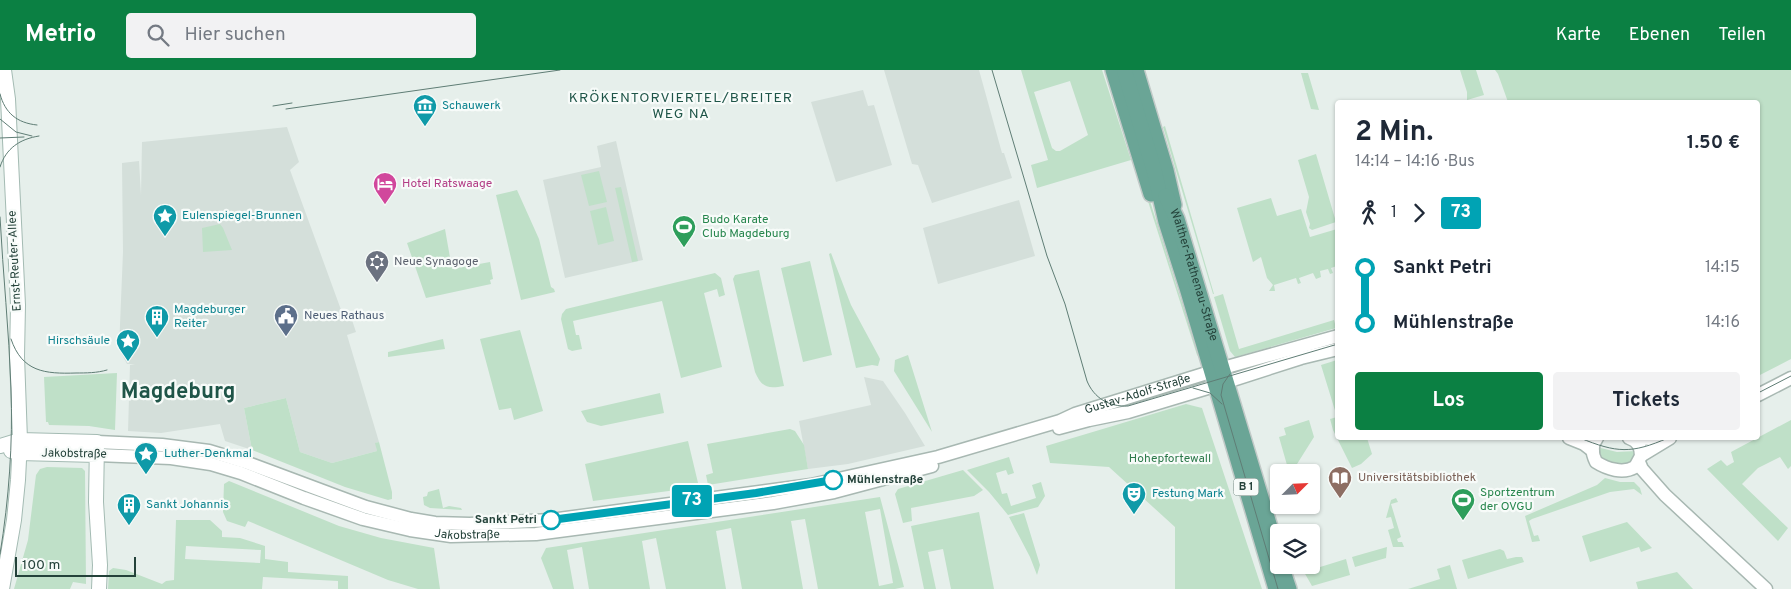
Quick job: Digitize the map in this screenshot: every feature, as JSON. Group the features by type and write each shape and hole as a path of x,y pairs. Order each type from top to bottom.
{"main road":[{"name":"Ernst-Reuter-Allee","path":"2,589 14,520 20,447 17,356 18,305 5,145 4,70"},
{"name":"Walther-Rathenau-Straße","path":"1125,71 1219,377 1270,530"},
{"path":"1125,71 1166,170 1171,220"},
{"path":"1125,71 1149,189 1154,202 1171,220"},
{"name":"Walther-Rathenau-Straße","path":"1219,377 1276,589"},
{"name":"Jakobstraße","path":"0,447 97,449"},
{"path":"97,449 96,502 100,560 99,589"},
{"path":"1284,574 1289,589"}],"street":[{"name":"Gustav-Adolf-Straße","path":"1219,377 1335,337"},
{"name":"Gustav-Adolf-Straße","path":"939,461 1060,421 1075,414 1335,350"},
{"path":"1760,394 1791,378"},
{"path":"1574,440 1584,444 1593,452"},
{"path":"1596,440 1593,452 1595,459 1599,464 1618,470 1637,462 1667,440"},
{"path":"1633,440 1640,447 1637,462"},
{"name":"Jakobstraße","path":"97,449 162,445 209,451 245,462 366,507 411,519 450,524 544,521 815,484 939,461"},
{"path":"1637,462 1665,495 1766,589"}],"shaded area":[{"path":"884,70 979,70 1002,153 1004,153 1012,178 932,203 918,165 912,164"},
{"path":"863,90 868,106 874,105 892,165 836,182 811,102"},
{"path":"287,127 299,162 290,170 344,318 351,317 356,332 347,335 379,442 376,443 377,451 332,463 300,452 286,398 244,408 252,450 225,441 220,424 161,433 128,431 130,365 135,364 127,364 119,349 123,252 122,163 139,161 141,195 142,142"},
{"path":"616,141 643,260 565,278 543,180 601,167 597,146"},
{"path":"1019,200 1035,256 938,284 923,228"},
{"path":"864,377 883,381 925,446 848,464 808,469 799,421 871,405"}],"green space":[{"path":"1021,70 1102,70 1131,160 1037,188 1031,165 1048,160","holes":["1070,81 1088,135 1060,151 1052,148 1034,92"]},
{"path":"1460,70 1476,70 1484,95 1467,100 1467,92"},
{"path":"1495,70 1791,70 1791,359 1760,375 1760,100 1507,100"},
{"path":"1301,73 1308,73 1319,110 1311,109"},
{"path":"1165,126 1214,294 1163,127"},
{"path":"1133,147 1199,357 1131,148"},
{"path":"1316,154 1335,222 1312,230 1309,228 1310,224 1306,212 1309,197 1298,160"},
{"path":"599,171 607,202 589,206 581,175"},
{"path":"621,187 638,261 632,262 615,188"},
{"path":"517,190 539,239 551,287 555,292 521,300 496,195"},
{"path":"1271,198 1277,216 1301,209 1310,237 1335,230 1335,267 1331,268 1333,273 1330,274 1328,269 1320,271 1321,277 1316,279 1313,273 1299,278 1301,283 1298,284 1296,278 1274,285 1275,291 1269,291 1273,285 1267,278 1261,257 1253,262 1237,208"},
{"path":"606,207 614,241 598,245 590,211"},
{"path":"220,224 232,250 203,252 202,228"},
{"path":"445,229 452,269 490,262 493,279 490,280 491,284 426,298 407,243"},
{"path":"831,253 851,305 880,359 878,366 872,365 856,368 829,254"},
{"path":"810,261 832,355 803,362 781,268"},
{"path":"759,270 784,386 766,386 760,381 755,372 733,279 735,275"},
{"path":"715,273 721,278 725,295 719,297 717,289 704,293 722,367 681,378 662,301 573,321 582,349 572,351 568,349 561,319 566,309"},
{"path":"1223,294 1239,349 1334,320 1335,328 1235,357 1230,351 1214,297"},
{"path":"520,330 543,411 514,420 511,408 499,410 480,339"},
{"path":"443,339 445,349 388,357 388,352"},
{"path":"908,355 932,432 894,371 895,360"},
{"path":"1335,361 1335,410 1321,365"},
{"path":"117,373 115,430 89,426 49,425 46,422 44,377"},
{"path":"660,393 664,413 601,426 587,422 581,411"},
{"path":"286,398 300,452 332,463 377,451 375,443 379,442 392,492 392,499 388,500 345,487 252,450 244,408"},
{"name":"Hohepfortewall","path":"1186,404 1202,408 1262,589 1175,589 1175,527 1109,467 1050,463 1046,446"},
{"path":"1335,418 1335,434 1333,430 1330,419"},
{"path":"1309,420 1314,437 1297,464 1287,464 1279,437 1286,435 1284,428"},
{"path":"1791,420 1791,466 1788,469 1780,457 1758,468 1742,484 1788,528 1778,541 1707,469 1721,460 1727,466 1734,462 1731,452 1754,440 1760,440 1760,437"},
{"path":"790,429 795,431 804,445 808,469 708,485 706,475 713,473 707,444"},
{"path":"1338,440 1368,440 1372,454 1361,464 1352,468"},
{"path":"688,441 699,487 593,501 585,464"},
{"path":"1597,447 1617,452 1636,451 1636,456 1631,464 1619,465 1600,459"},
{"path":"1009,457 1014,473 1008,475 1006,470 996,473 1002,494 1007,493 1011,506 1036,498 1032,485 1041,482 1045,496 1038,507 1008,515 967,470"},
{"path":"47,467 82,468 85,471 86,584 73,582 70,589 14,589 28,540 36,475 40,469"},
{"path":"963,470 983,490 974,496 911,508 912,521 903,523 895,494 898,489"},
{"path":"1605,478 1620,482 1634,482 1640,488 1642,495 1634,489 1610,492 1532,519 1529,521 1534,536 1538,535 1540,541 1532,542 1525,516 1597,485"},
{"path":"229,481 339,526 381,538 434,548 440,589 418,589 388,580 248,521 245,527 227,521 223,512 224,484"},
{"path":"439,489 443,508 449,506 461,508 462,510 430,508 424,505 423,497 427,496 428,492"},
{"path":"880,497 904,587 895,589 818,589 805,519 791,521 803,589 742,589 731,528 716,531 726,589 666,589 656,538 642,541 650,589 589,589 582,547 567,550 574,589 553,589 541,558 546,548","holes":["880,509 893,583 879,586 865,512"]},
{"path":"1396,498 1398,502 1391,504 1401,537 1397,539 1398,542 1402,542 1404,547 1393,547 1388,530 1394,528 1391,517 1386,518 1391,500"},
{"path":"979,512 994,589 951,589 943,549 928,552 936,589 924,589 911,526"},
{"path":"1024,513 1040,565 1037,575 1030,557 1009,517"},
{"path":"176,520 210,520 222,531 222,537 240,538 265,546 265,559 288,562 288,572 348,576 348,589 338,589 338,581 263,577 262,589 108,589 109,571 113,568 126,570 162,584 166,581 174,580","holes":["186,546 261,550 260,563 185,559"]},
{"path":"1627,522 1652,548 1641,552 1639,547 1590,562 1582,536"},
{"path":"1387,547 1386,558 1355,567 1352,557"},
{"path":"1500,549 1504,551 1507,559 1522,557 1524,562 1468,579 1462,560"},
{"path":"1346,559 1350,575 1312,586 1305,574 1320,574 1320,567"},
{"path":"1450,565 1457,589 1408,589 1440,579 1437,569"},
{"path":"1677,572 1693,589 1638,589 1636,582"}],"tram line":[{"path":"286,109 560,70"},
{"path":"992,70 1047,256 1065,304 1087,381 1098,397 1115,405 1128,406 1335,345"},
{"path":"0,94 5,107 13,116 23,122 37,125"},
{"path":"273,106 292,103"},
{"path":"0,119 16,132 32,136"},
{"path":"0,167 6,155 20,142 39,136"},
{"path":"0,138 24,137"},
{"path":"0,217 11,388 10,471 0,554"},
{"path":"11,339 21,358 28,365 36,369 54,373 92,373 107,370"},
{"path":"1230,374 1223,384 1221,395 1278,589"},
{"path":"1760,392 1791,376"},
{"path":"1193,388 1210,393 1222,404"},
{"path":"1585,440 1604,447 1624,450 1644,447 1663,440"}],"bus line":[{"name":"73","path":"551,520 756,493 833,480"}],"place":[{"name":"Schauwerk","path":"425,127"},
{"name":"Hotel Ratswaage","path":"385,205"},
{"name":"Eulenspiegel-Brunnen","path":"165,237"},
{"name":"Budo Karate Club Magdeburg","path":"684,248"},
{"name":"Neue Synagoge","path":"377,283"},
{"name":"Neues Rathaus","path":"286,337"},
{"name":"Magdeburger Reiter","path":"157,338"},
{"name":"Hirschsäule","path":"128,362"},
{"name":"Luther-Denkmal","path":"146,475"},
{"name":"Mühlenstraße","path":"833,480"},
{"name":"Universitätsbibliothek","path":"1340,499"},
{"name":"Festung Mark","path":"1134,515"},
{"name":"Sankt Petri","path":"551,520"},
{"name":"Sportzentrum der OVGU","path":"1463,521"},
{"name":"Sankt Johannis","path":"129,526"}],"district":[{"name":"KRÖKENTORVIERTEL/BREITER WEG NA","path":"681,106"},
{"name":"Magdeburg","path":"178,392"}]}
